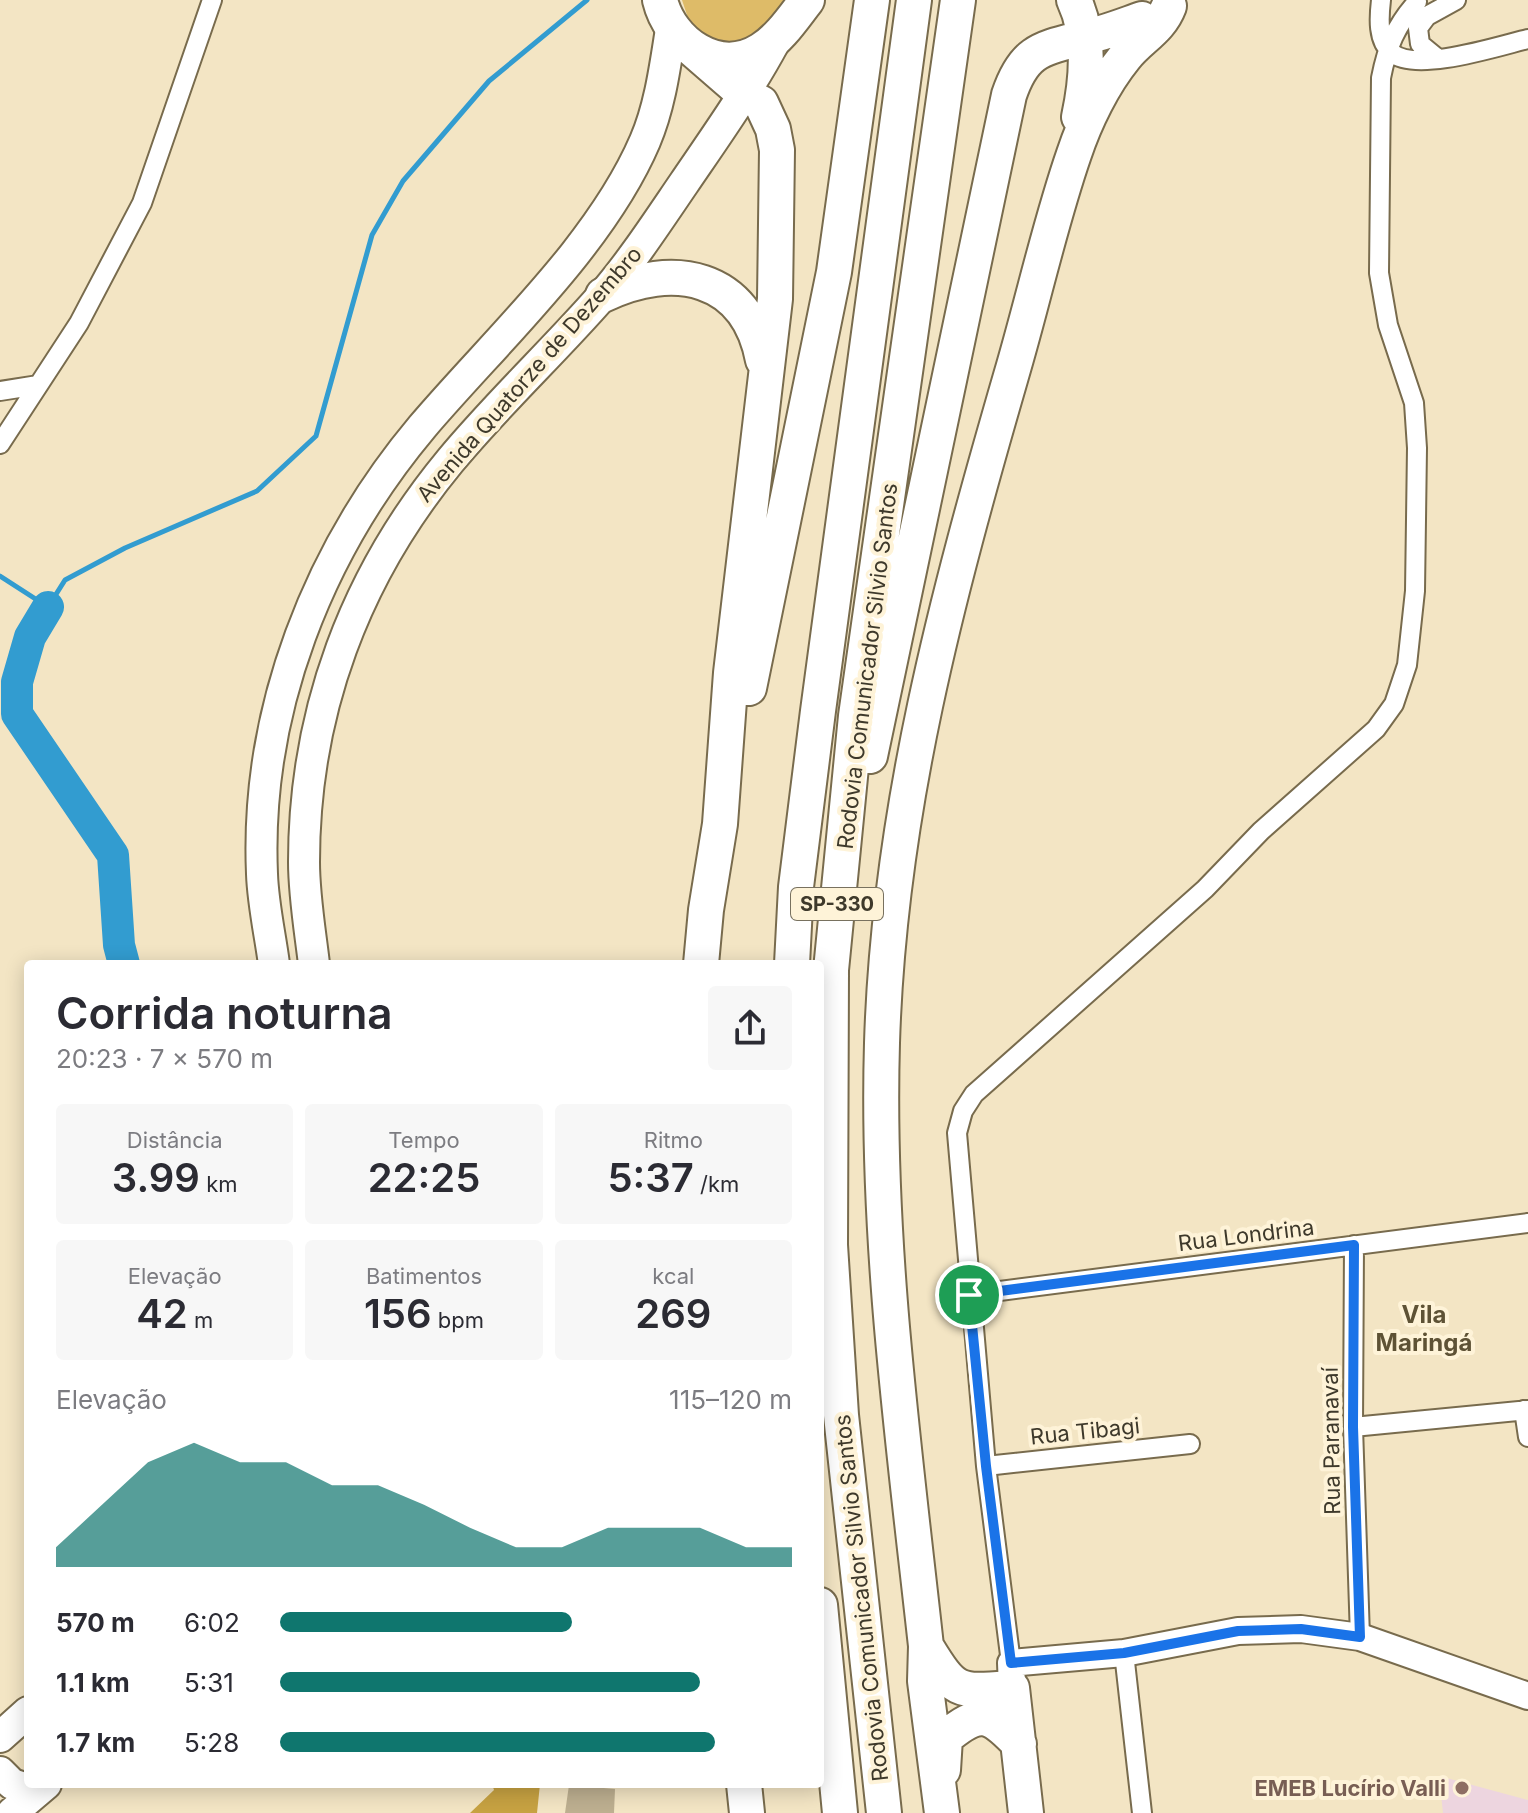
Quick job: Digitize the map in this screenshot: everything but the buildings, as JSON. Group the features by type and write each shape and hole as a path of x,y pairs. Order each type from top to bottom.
{"highway":[{"path":"701,960 720,824 834,272 872,0"},
{"name":"Rodovia Comunicador Silvio Santos","path":"792,960 796,887 818,711 914,0"},
{"name":"Rodovia Comunicador Silvio Santos","path":"884,1813 841,1415 830,1245 831,970 856,716 958,0"},
{"path":"1074,0 1084,38 1087,82 1076,130 1075,151"},
{"path":"1086,0 1123,17 1162,9"},
{"path":"844,849 879,721 1009,95 1020,68 1036,52 1162,9"},
{"path":"942,1813 925,1681 926,1646 883,1202 882,1054 887,961 899,851 928,682 956,567 1075,151 1117,67 1156,29 1162,9"},
{"path":"667,19 713,58 735,59 757,53 791,16"},
{"path":"667,19 745,95 761,103 768,116 777,150 775,299 731,673 720,824"},
{"path":"603,295 651,277 675,276 714,288 748,314 758,336 767,382"},
{"path":"926,1646 949,1681 969,1691"},
{"name":"Rodovia Comunicador Silvio Santos","path":"824,1647 840,1813"},
{"path":"942,1813 947,1708 969,1691 1012,1676 1026,1813"},
{"path":"945,1738 959,1726 984,1716 997,1722 1019,1744"},
{"path":"744,1788 747,1813"}],"main road":[{"name":"Avenida Quatorze de Dezembro","path":"314,960 304,865 305,820 314,744 327,686 349,622 385,551 451,460 603,295 745,95 791,16"},
{"name":"Avenida Quatorze de Dezembro","path":"273,960 262,876 264,801 281,695 304,623 347,531 376,487 420,430 559,274 617,194 649,129 667,19"},
{"path":"304,623 312,639 312,655 292,724 282,803 287,812 305,820"},
{"path":"262,876 275,882 283,960"},
{"path":"1012,1676 1238,1631 1301,1629 1360,1637 1528,1696"},
{"path":"2,1739 24,1716"},
{"path":"0,1772 12,1784 24,1786"},
{"path":"12,1813 41,1788"}],"street":[{"path":"0,444 98,289 142,203 212,0"},
{"path":"1381,0 1380,26 1387,48 1403,59 1437,58 1528,39"},
{"path":"1450,0 1458,0"},
{"path":"1437,58 1420,44 1418,28 1427,16 1458,0"},
{"path":"1012,1676 986,1466 957,1133 963,1111 974,1094 1205,889 1261,831 1376,729 1394,704 1407,665 1415,591 1417,448 1414,403 1388,325 1379,273 1381,78 1387,48 1399,22 1421,1"},
{"path":"1383,91 1403,59"},
{"path":"0,391 38,385"},
{"name":"Rua Londrina","path":"969,1295 1528,1223"},
{"name":"Rua Paranavaí","path":"1354,1245 1353,1427 1360,1637"},
{"path":"1353,1427 1526,1410 1528,1437"},
{"name":"Rua Tibagi","path":"986,1466 1190,1444"},
{"path":"1124,1653 1142,1813"}],"shaded area":[{"path":"682,0 786,0 779,20 738,44 704,35 688,18"},
{"name":"EMEB Lucírio Valli","path":"1439,1776 1528,1800 1528,1813 1443,1813"},
{"path":"540,1788 537,1813 470,1813 494,1790"}],"waterway":[{"path":"0,576 48,607 65,580 125,548 257,491 316,436 372,235 403,181 489,81 587,0"},
{"path":"48,607 30,637 17,682 17,714 113,855 119,945 123,960"}],"place":[{"name":"EMEB Lucírio Valli","path":"1462,1788"}],"district":[{"name":"Vila Maringá","path":"1424,1328"}],"route":[{"path":"1354,1245 1353,1427 1360,1637 1301,1629 1238,1631 1124,1653 1011,1663 986,1466 969,1295 1354,1245"}]}
